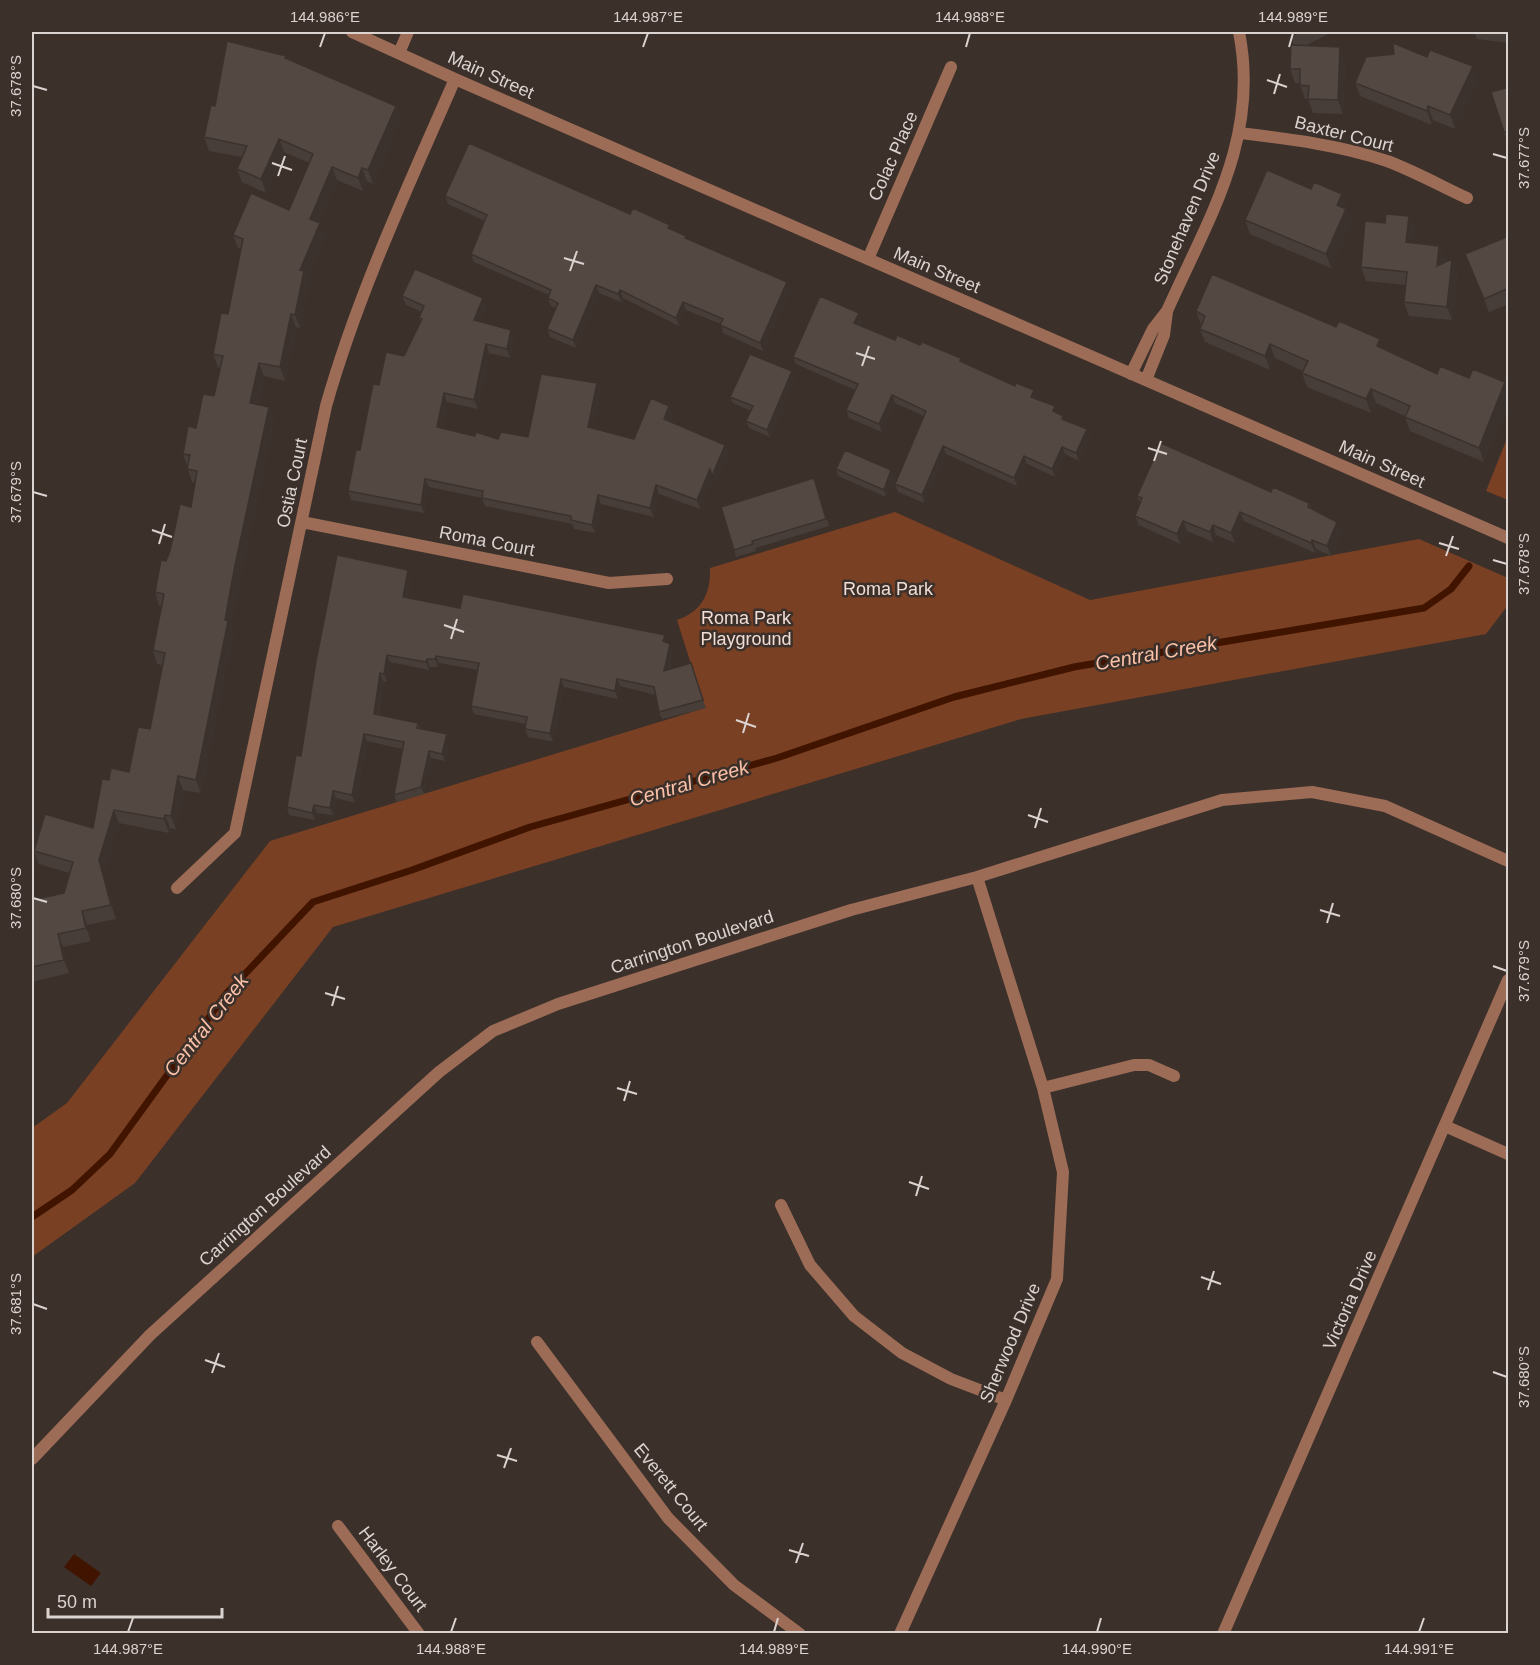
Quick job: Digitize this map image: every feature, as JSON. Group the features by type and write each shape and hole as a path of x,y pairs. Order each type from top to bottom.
{"street":[{"name":"Main Street","path":"352,32 1509,538"},
{"path":"399,53 408,32"},
{"name":"Stonehaven Drive","path":"1131,374 1153,329 1167,311 1231,166 1240,133 1246,93 1239,32"},
{"name":"Colac Place","path":"868,259 951,67"},
{"name":"Ostia Court","path":"177,888 235,833 326,406 342,349 368,279 455,79"},
{"name":"Baxter Court","path":"1240,133 1282,138 1363,154 1408,170 1467,198"},
{"name":"Stonehaven Drive","path":"1146,380 1164,335 1167,311"},
{"name":"Roma Court","path":"302,522 609,583 667,579"},
{"name":"Carrington Boulevard","path":"32,1459 150,1335 439,1072 493,1031 558,1004 851,910 977,877 1222,801 1312,792 1384,806 1509,861"},
{"name":"Sherwood Drive","path":"900,1634 1006,1400 1057,1278 1063,1172 1042,1088 977,877"},
{"name":"Victoria Drive","path":"1223,1634 1509,980"},
{"path":"1042,1088 1134,1065 1149,1065 1174,1076"},
{"path":"1445,1126 1509,1154"},
{"path":"781,1205 810,1265 854,1316 902,1353 951,1379 1006,1400"},
{"name":"Everett Court","path":"537,1342 669,1518 734,1585 800,1634"},
{"name":"Harley Court","path":"338,1526 419,1634"}],"green space":[{"path":"1508,436 1508,500 1486,491"},
{"path":"895,512 1090,600 1419,539 1508,578 1508,605 1486,634 1021,719 333,927 135,1183 32,1257 32,1128 67,1103 270,841 705,708 677,620 692,612 703,601 709,586 710,568"}],"shaded area":[{"path":"74,1554 101,1573 91,1586 64,1567"}],"building":[{"path":"227,41 286,56 285,58 396,106 368,170 362,168 358,178 332,167 310,219 320,223 300,270 304,271 295,315 291,314 280,367 259,363 250,403 269,407 235,565 225,620 228,621 196,780 178,776 171,816 165,815 164,819 114,810 99,860 111,905 82,911 86,928 58,934 64,960 32,967 32,900 64,893 73,862 34,851 45,814 93,828 102,779 109,780 111,768 129,772 138,727 150,729 165,653 153,650 164,594 155,592 161,560 166,561 170,551 180,504 191,507 197,471 187,469 190,455 183,454 188,426 196,428 203,394 214,396 223,356 213,354 221,313 228,314 243,239 233,235 251,193 289,210 313,154 279,139 261,179 237,169 247,146 204,137 211,105 215,106"},
{"path":"1393,43 1427,57 1430,50 1473,66 1450,115 1428,106 1427,111 1355,83 1366,57 1394,54"},
{"path":"1291,45 1340,47 1338,100 1308,99 1309,86 1300,85 1300,69 1290,69"},
{"path":"1509,87 1509,131 1504,132 1491,92"},
{"path":"469,143 630,214 633,208 670,225 668,228 686,236 685,238 787,282 760,343 720,325 723,319 683,302 676,318 620,290 618,294 596,285 573,340 547,329 558,303 548,298 551,290 471,254 487,215 445,196"},
{"path":"1267,170 1311,189 1314,182 1342,194 1337,205 1346,209 1326,254 1245,220"},
{"path":"1386,214 1409,216 1406,242 1439,246 1437,266 1452,259 1447,307 1404,302 1407,272 1361,267 1365,221 1385,223"},
{"path":"1509,236 1509,288 1484,299 1465,254"},
{"path":"415,269 483,298 474,320 511,330 507,349 486,344 474,400 444,393 437,427 475,436 476,432 498,439 501,432 528,437 541,374 597,383 588,427 634,439 651,398 669,406 664,419 725,445 712,476 710,469 697,500 656,485 650,508 598,495 592,525 571,520 571,516 482,498 483,491 425,479 421,505 348,491 356,450 360,450 373,384 379,385 386,352 404,356 422,319 419,318 424,306 402,296"},
{"path":"1212,274 1336,327 1339,321 1380,339 1377,346 1437,374 1440,366 1469,378 1473,369 1505,382 1479,448 1405,417 1410,406 1371,389 1366,399 1302,373 1308,361 1270,344 1265,356 1200,329 1205,316 1196,311"},
{"path":"820,296 859,313 854,323 895,340 897,335 920,345 922,342 961,358 960,361 1015,386 1016,383 1034,390 1031,397 1055,406 1053,411 1063,416 1062,419 1087,429 1076,453 1062,447 1052,469 1024,456 1014,478 943,446 922,495 895,484 926,411 892,395 879,424 846,410 858,384 793,357"},
{"path":"750,354 792,371 767,430 746,421 753,406 730,397"},
{"path":"1161,443 1271,492 1273,487 1309,503 1308,507 1337,522 1327,546 1312,540 1311,543 1240,512 1231,533 1213,525 1210,532 1183,521 1177,534 1135,516 1142,498 1137,496"},
{"path":"845,450 891,470 884,490 836,469"},
{"path":"814,478 826,519 752,541 753,544 734,550 721,507"},
{"path":"337,555 408,570 403,597 460,608 463,594 665,635 663,641 670,644 664,671 691,663 703,700 659,712 654,687 617,679 615,691 561,679 550,734 525,729 527,717 471,706 479,663 436,656 435,659 427,659 426,662 387,655 384,674 380,673 374,714 418,723 417,728 447,734 442,754 429,751 421,787 394,795 404,742 364,734 352,795 333,791 330,808 314,805 312,813 287,807 296,755 301,756 316,661"}],"waterway":[{"name":"Central Creek","path":"32,1217 72,1190 110,1154 226,994 313,902 412,870 530,827 777,758 954,697 1074,667 1424,608 1451,589 1469,566"}],"park label":[{"name":"Roma Park","path":"888,589"},
{"name":"Roma Park Playground","path":"746,628"}]}
